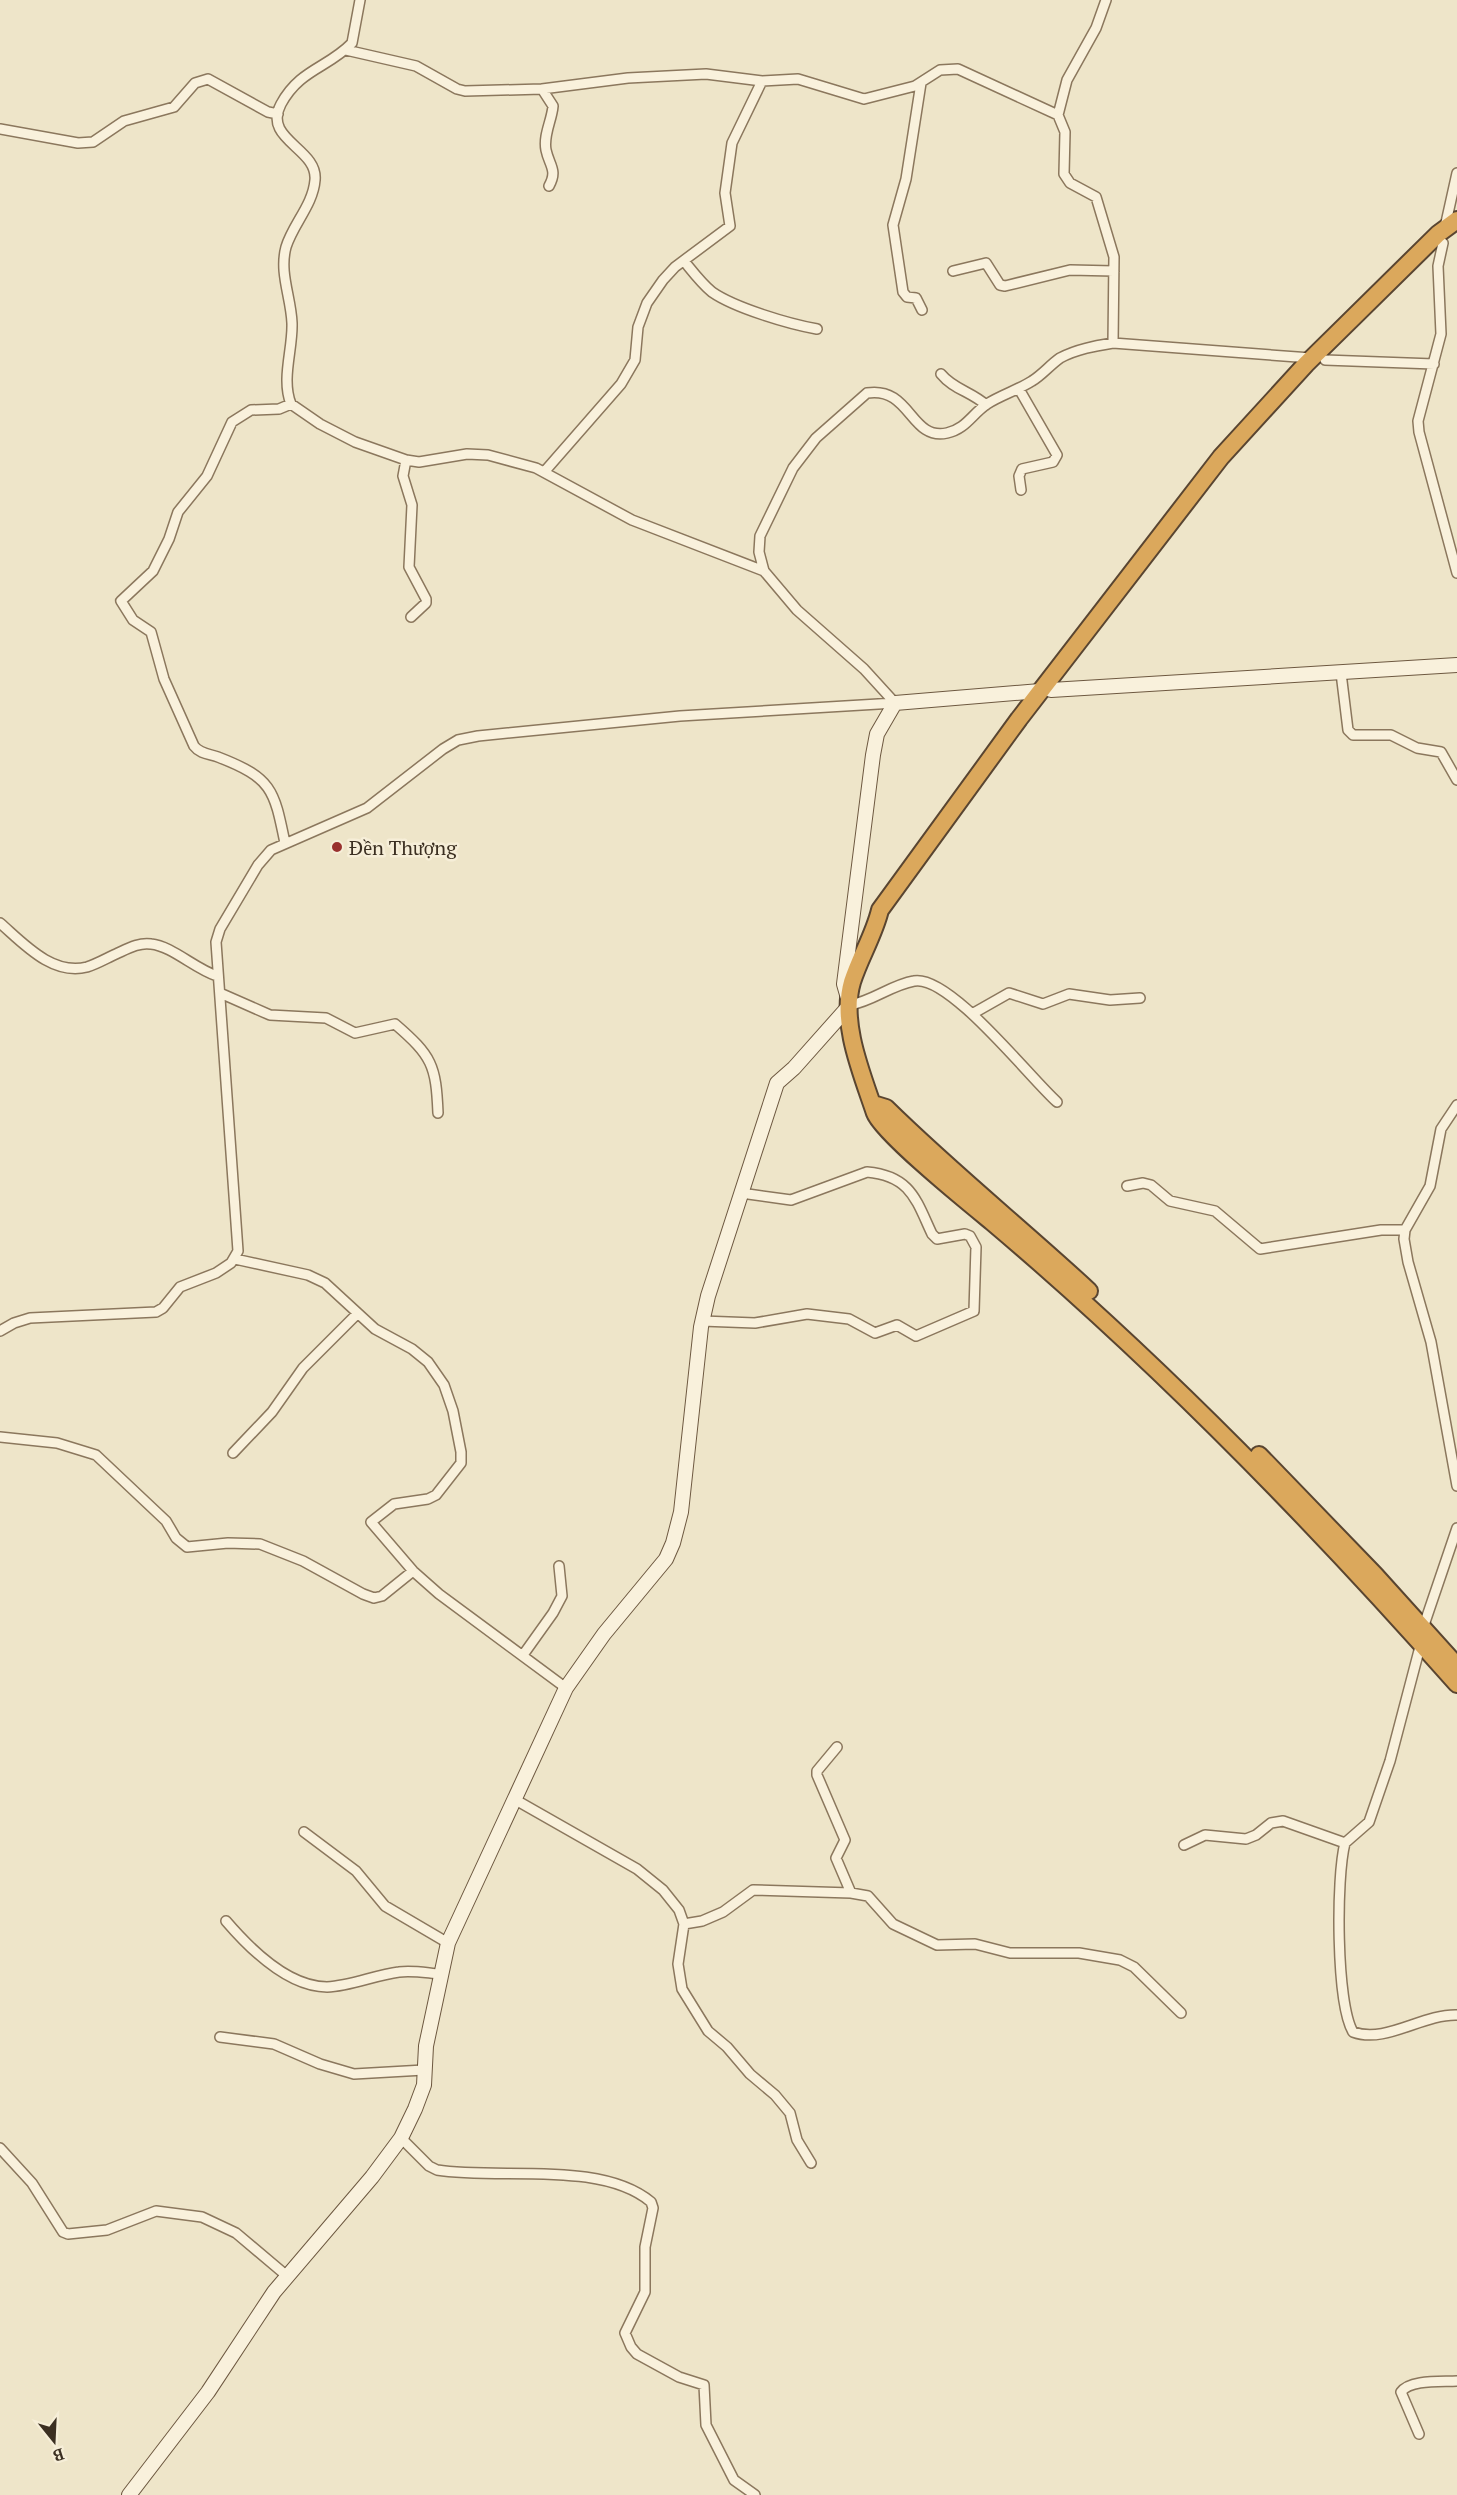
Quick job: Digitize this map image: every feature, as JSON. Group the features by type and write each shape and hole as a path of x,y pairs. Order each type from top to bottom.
{"highway":[{"path":"1450,231 1318,359 1132,579 1046,690 915,875 889,916 876,927 862,950 851,986 849,1021 861,1072 873,1104 886,1108 950,1170 1028,1234 1267,1462 1422,1635 1457,1684"},
{"path":"1422,1635 1457,1666"}],"street":[{"path":"360,0 356,33 352,43 346,50 302,77 281,104 278,114 282,134 310,161 316,180 312,196 287,243 283,259 283,274 292,325 287,386 291,404 303,414 355,442 406,460 419,462 467,454 488,455 545,471 632,520 764,571"},
{"path":"1106,0 1096,28 1067,80 1058,115 1065,132 1064,174 1070,183 1096,196 1114,257 1113,343"},
{"path":"346,50 416,66 465,91 542,89 672,74 706,74 762,81 798,80 864,99 921,83 940,70 958,69 1058,115"},
{"path":"0,129 78,143 93,142 124,121 168,110 179,102 195,83 208,79 268,112 278,114"},
{"path":"545,471 621,384 635,360 638,327 647,303 663,280 730,226 725,193 732,143 762,81"},
{"path":"921,83 908,169 893,225 903,292 907,297 916,298 922,310"},
{"path":"542,89 553,106 545,140 554,175 549,186"},
{"path":"1457,173 1450,231 1438,266 1443,323 1418,422 1457,573"},
{"path":"684,261 702,283 714,293 787,323 817,329"},
{"path":"953,271 986,263 1000,285 1005,286 1070,270 1114,271"},
{"path":"895,703 864,669 797,610 764,571 759,552 760,536 793,468 816,438 867,393 878,392 897,398 923,429 933,433 954,431 967,424 986,405 1019,388 1060,359 1092,346 1113,343 1318,359 1434,364"},
{"path":"941,374 986,405"},
{"path":"1019,388 1057,455 1053,462 1022,469 1019,476 1022,489"},
{"path":"285,843 277,805 268,785 248,771 201,752 194,746 167,688 150,632 133,620 122,601 153,572 169,539 178,512 207,476 232,422 251,410 279,409 291,404"},
{"path":"406,460 403,476 412,505 409,567 426,599 426,603 411,617"},
{"path":"0,1332 14,1323 30,1318 156,1312 163,1308 180,1287 216,1273 235,1259 238,1251 236,1203 217,976 216,942 220,929 258,866 271,850 367,808 399,780 458,740 478,736 681,716 895,703 1046,690 1457,665"},
{"path":"1341,673 1348,730 1353,735 1398,736 1417,748 1441,752 1457,780"},
{"path":"850,1005 844,984 873,755 877,734 895,703"},
{"path":"0,923 42,958 55,965 86,967 137,945 150,943 161,946 200,970 217,976"},
{"path":"129,2495 208,2392 287,2276 372,2177 401,2138 420,2099 426,2046 448,1942 566,1688 588,1655 666,1558 673,1544 681,1512 702,1322 708,1296 777,1083 794,1068 850,1005 869,1001 901,985 926,980 937,985 972,1014 1057,1102"},
{"path":"220,993 270,1015 326,1018 355,1033 395,1024 420,1046 429,1060 436,1079 438,1113"},
{"path":"972,1014 1009,993 1043,1004 1069,994 1110,1000 1140,998"},
{"path":"1457,1105 1441,1129 1430,1186 1406,1230 1408,1262 1431,1342 1457,1486"},
{"path":"702,1322 755,1323 807,1314 849,1318 875,1333 897,1325 916,1336 974,1311 976,1247 973,1240 965,1234 937,1239 932,1234 910,1188 876,1173 867,1172 791,1200 741,1193"},
{"path":"1127,1186 1143,1183 1151,1185 1170,1201 1215,1211 1260,1249 1381,1230 1406,1230"},
{"path":"235,1259 308,1275 340,1295 375,1329 412,1349 428,1362 444,1385 453,1411 461,1463 436,1495 428,1499 394,1503 371,1522 413,1571 477,1624 566,1688"},
{"path":"233,1453 272,1412 303,1368 357,1314"},
{"path":"0,1437 57,1443 96,1455 166,1521 176,1538 187,1547 228,1543 260,1544 303,1561 374,1598 382,1596 413,1571"},
{"path":"1457,1528 1454,1553 1422,1635 1390,1761 1369,1822 1345,1843 1339,1944 1347,2017 1353,2032 1370,2037 1424,2020 1457,2015"},
{"path":"523,1655 553,1613 562,1596 559,1566"},
{"path":"837,1747 817,1771 817,1775 845,1840 836,1858 851,1893"},
{"path":"514,1799 637,1869 663,1890 679,1910 684,1924 678,1964 682,1989 708,2031 728,2047 750,2074 775,2095 790,2112 797,2140 811,2163"},
{"path":"1184,1845 1206,1835 1246,1839 1256,1835 1271,1823 1282,1821 1345,1843"},
{"path":"304,1832 356,1871 385,1906 448,1942"},
{"path":"684,1924 702,1921 723,1911 753,1890 851,1893 868,1896 893,1924 937,1945 975,1944 1010,1953 1079,1953 1120,1960 1134,1967 1181,2013"},
{"path":"225,1921 255,1953 296,1981 310,1986 329,1987 402,1971 440,1974"},
{"path":"220,2037 274,2044 320,2064 354,2074 424,2070"},
{"path":"401,2138 429,2166 437,2170 549,2174 597,2180 622,2184 651,2202 653,2208 643,2265 645,2292 626,2326 627,2341 637,2354 659,2368 704,2385 704,2419 736,2490 755,2495"},
{"path":"0,2148 21,2169 63,2232 68,2234 107,2230 156,2211 202,2217 236,2233 287,2276"},
{"path":"1419,2434 1401,2392 1404,2387 1457,2380"}],"place":[{"name":"Đền Thượng","path":"337,847"}]}
